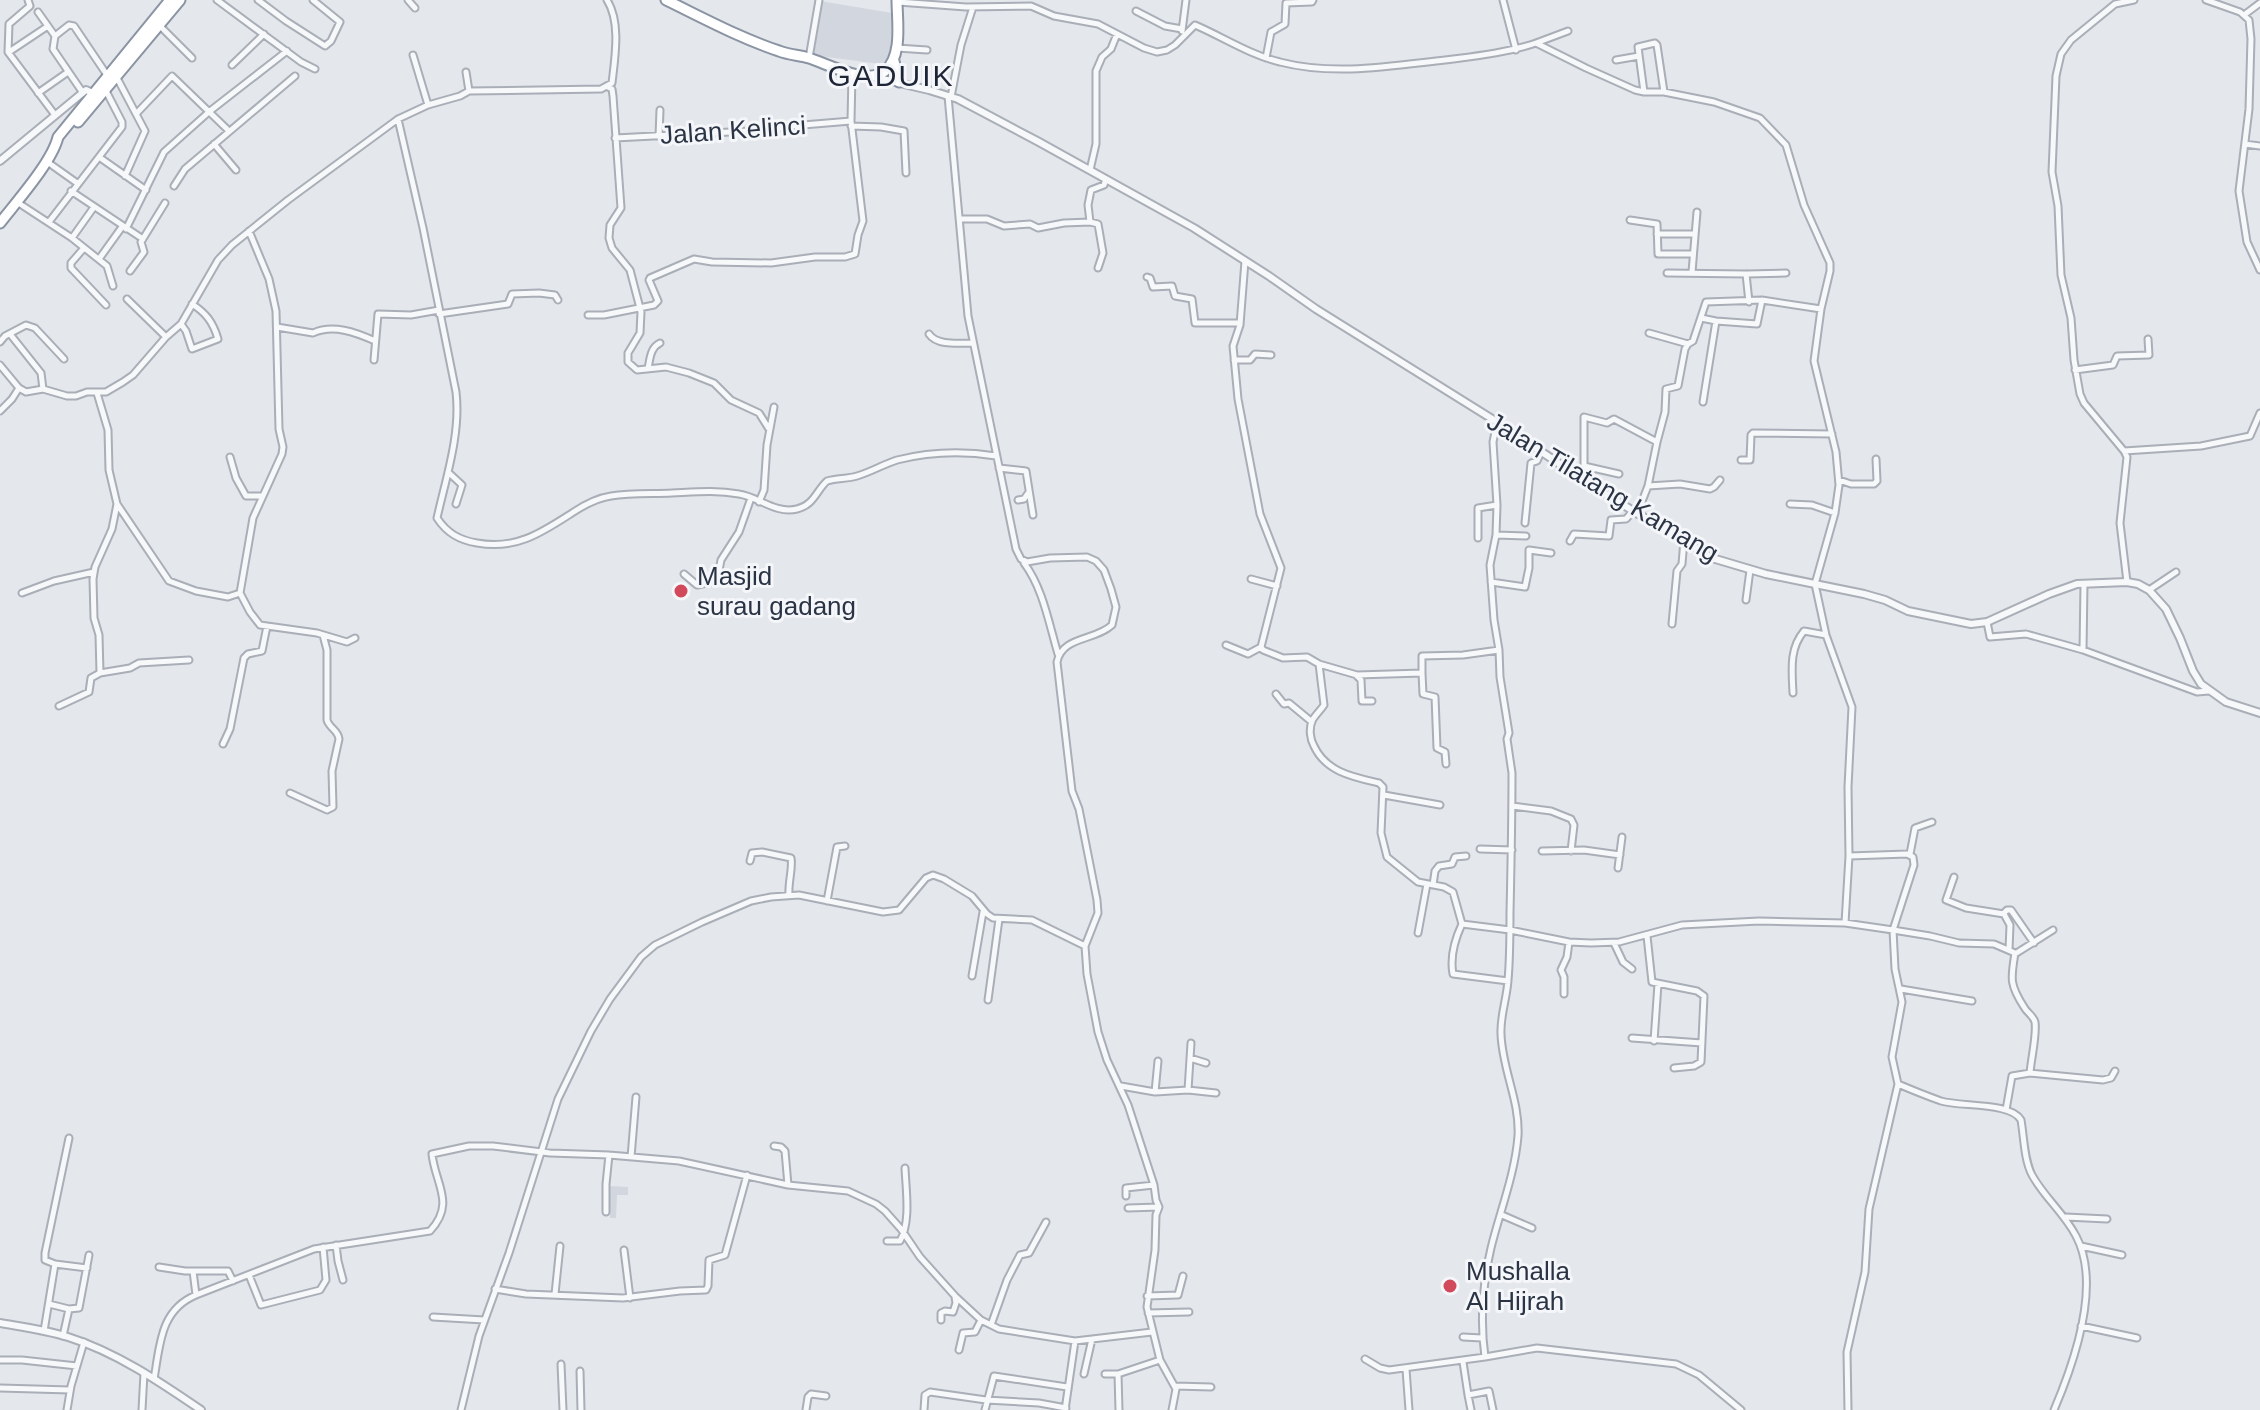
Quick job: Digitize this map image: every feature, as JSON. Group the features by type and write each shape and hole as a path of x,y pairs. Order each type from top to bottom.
{"highway":[{"path":"131,53 170,0"},
{"path":"0,223 56,145 66,137 95,93 180,0"},
{"path":"666,0 782,53 809,58 852,73 874,77 884,72 895,53"},
{"path":"897,1 895,73 899,82"}],"street":[{"path":"28,0 30,6 9,24 8,52 55,115"},
{"path":"217,0 315,69"},
{"path":"258,0 325,46 340,21 313,0"},
{"path":"408,0 415,8"},
{"path":"0,365 26,392 43,389 69,396 110,390 133,375 181,324 218,260 288,200 398,119 469,91 608,87 612,83 614,69 615,20 614,11 607,0"},
{"path":"809,58 819,0"},
{"path":"1182,39 1186,0"},
{"path":"1266,58 1271,32 1285,24 1286,1 1307,3 1313,0"},
{"path":"2127,582 2120,523 2127,462 2124,451 2080,394 2071,315 2061,279 2058,206 2052,172 2056,76 2061,54 2071,40 2115,4 2134,0"},
{"path":"2206,0 2244,15 2249,20 2249,109 2240,199 2247,242 2260,270"},
{"path":"897,1 973,7 1031,6 1054,16 1098,24 1157,52 1167,50 1195,25 1266,58 1323,69 1359,69 1516,50 1568,31"},
{"path":"1505,1 1516,50"},
{"path":"2244,15 2260,3"},
{"path":"973,7 950,96 966,298 1015,546 1045,608 1059,655"},
{"path":"1136,11 1165,26 1182,29"},
{"path":"38,12 55,36 54,52 68,72 95,93 122,124 49,222"},
{"path":"55,36 73,25 112,75 145,131 125,176"},
{"path":"159,25 192,58"},
{"path":"8,52 48,26"},
{"path":"232,65 264,34"},
{"path":"1090,170 1096,144 1096,71 1117,34"},
{"path":"1536,43 1644,92 1664,92 1714,102 1757,117 1786,145 1804,205 1830,263 1814,361 1832,434 1839,480 1835,513 1815,584 1826,635 1852,704 1845,923"},
{"path":"1644,92 1638,47 1640,44 1655,43 1664,92"},
{"path":"895,53 927,50"},
{"path":"99,259 124,228 163,154 210,111 287,51"},
{"path":"413,55 428,105"},
{"path":"1616,60 1639,56"},
{"path":"38,93 68,72"},
{"path":"466,72 469,91"},
{"path":"588,315 650,307 658,301 650,278 694,259 771,263 855,254 863,221 851,124 852,73"},
{"path":"136,114 172,76 229,131"},
{"path":"174,186 185,169 295,76"},
{"name":"Jalan Tilatang Kamang","path":"874,77 950,96 1194,228 1661,529 1712,558 1750,570 1885,600 1908,611 1964,623 1987,622 2066,586 2127,582 2149,590"},
{"path":"608,87 612,89 613,96 621,208 610,225 609,238 612,248 630,270 641,308 640,333 627,359 635,369 666,367 714,383 731,400 759,413 769,429"},
{"path":"0,161 55,115 95,93"},
{"path":"659,136 660,110"},
{"path":"398,119 457,401 453,444 437,518 458,539 482,544 527,540 581,508 610,496 698,491 741,494 783,509 799,508 818,495 827,481 861,475 903,459 951,454 996,456"},
{"name":"Jalan Kelinci","path":"615,138 791,126 851,124 881,127 904,131 906,173"},
{"path":"214,144 236,170"},
{"path":"2245,144 2260,146"},
{"path":"99,157 146,190"},
{"path":"46,161 77,183"},
{"path":"1090,222 1088,205 1091,190 1104,185 1106,179"},
{"path":"71,191 143,239"},
{"path":"16,201 99,259 108,268 113,286"},
{"path":"130,271 144,252 143,239 165,203"},
{"path":"72,238 94,207"},
{"path":"1692,272 1697,212"},
{"path":"960,219 987,219 1004,226 1030,224 1038,228 1064,223 1098,224 1103,253 1098,268"},
{"path":"1630,220 1656,223 1658,254 1693,254"},
{"path":"249,231 269,279 277,327 279,429 283,447 279,463 253,518 240,593 257,623 323,634 347,642 355,638"},
{"path":"1657,234 1695,234"},
{"path":"84,248 71,266 106,305"},
{"path":"1226,645 1248,654 1261,647 1281,563 1258,509 1238,399 1233,346 1240,323 1245,261"},
{"path":"1667,273 1786,273"},
{"path":"1747,274 1749,302"},
{"path":"1147,277 1153,287 1172,286 1175,296 1192,299 1195,323 1240,323"},
{"path":"374,360 378,314 411,315 508,304 512,294 548,294 555,295 558,300"},
{"path":"127,299 166,337"},
{"path":"1570,541 1574,534 1609,536 1611,520 1626,519 1635,512 1648,486 1665,412 1666,389 1678,386 1688,344 1692,343 1708,302 1762,300 1821,309"},
{"path":"1701,318 1757,324 1762,300"},
{"path":"181,324 192,349 218,339 212,321 192,304"},
{"path":"1703,402 1716,321"},
{"path":"0,342 24,325 35,328 64,359"},
{"path":"277,327 313,333 330,328 375,341"},
{"path":"1649,333 1688,344"},
{"path":"10,334 41,373 43,389"},
{"path":"929,334 938,342 973,343"},
{"path":"2075,370 2115,364 2117,356 2149,355 2148,339"},
{"path":"648,369 650,354 660,343"},
{"path":"1234,360 1250,360 1255,354 1271,355"},
{"path":"0,411 19,388"},
{"path":"97,393 108,430 109,470 117,504 169,581 196,591 228,597 240,593"},
{"path":"759,502 764,490 774,407"},
{"path":"2124,451 2201,446 2250,436 2260,413"},
{"path":"1579,475 1584,466 1584,417 1607,423 1612,419 1657,442"},
{"path":"1485,1357 1483,1304 1491,1249 1502,1215 1518,1135 1514,1097 1503,1062 1501,1036 1508,981 1512,773 1490,562 1496,535 1493,442 1497,422"},
{"path":"1741,460 1750,460 1753,433 1832,434"},
{"path":"1525,523 1531,463 1537,461 1541,452"},
{"path":"230,457 246,496 262,496"},
{"path":"1839,480 1851,484 1874,484 1877,481 1876,459"},
{"path":"1584,466 1619,474"},
{"path":"999,468 1026,471 1033,515"},
{"path":"448,472 462,485 456,504"},
{"path":"1648,486 1680,484 1710,489 1720,480"},
{"path":"1018,500 1023,500 1029,492"},
{"path":"684,574 696,585 718,580 720,563 737,535 751,498"},
{"path":"100,673 99,635 94,618 94,572 112,529 117,504"},
{"path":"1790,504 1812,505 1835,513"},
{"path":"1478,538 1478,508 1497,505"},
{"path":"1496,535 1526,536"},
{"path":"1672,624 1677,571 1682,564 1684,540"},
{"path":"1491,582 1525,587 1529,550 1551,553"},
{"path":"1021,559 1029,562 1087,557 1096,561 1104,570 1116,607 1112,625 1070,644 1059,655 1057,662 1072,791 1079,809 1098,913 1085,946 1087,974 1100,1039 1120,1086 1159,1207 1147,1296 1148,1313 1160,1360 1175,1386 1172,1410"},
{"path":"1746,600 1750,570"},
{"path":"22,593 57,580 94,572"},
{"path":"2176,572 2149,590 2166,609 2193,671 2209,691 2226,702 2260,713"},
{"path":"1251,579 1277,586"},
{"path":"2083,650 2084,583"},
{"path":"1987,622 1990,637 2022,633 2083,650 2197,692 2209,691"},
{"path":"223,744 230,729 244,658 262,651 267,626"},
{"path":"1793,693 1792,655 1797,639 1804,631 1826,635"},
{"path":"290,793 327,810 333,807 332,771 339,739 327,720 327,650 323,634"},
{"path":"1261,647 1269,654 1287,658 1307,657 1319,664 1357,675 1422,673"},
{"path":"1446,764 1445,752 1437,748 1435,697 1423,694 1421,659 1423,655 1463,655 1499,650"},
{"path":"59,706 90,692 91,678 100,673 130,668 139,663 189,660"},
{"path":"1319,664 1324,705 1312,722 1312,742 1322,760 1346,775 1381,784 1384,795 1381,833 1387,857 1418,882 1453,892 1462,924 1455,941 1453,974 1508,981"},
{"path":"1357,675 1361,680 1362,701 1372,701"},
{"path":"1276,694 1284,704 1289,703 1312,722"},
{"path":"1384,795 1440,805"},
{"path":"1512,806 1551,811 1571,819 1574,825 1571,851"},
{"path":"1848,1410 1847,1352 1865,1272 1868,1213 1898,1084 1892,1060 1901,1009 1901,989 1895,969 1893,930 1914,865 1910,854 1915,828 1932,822"},
{"path":"1618,868 1622,837"},
{"path":"827,901 837,847 845,846"},
{"path":"1480,849 1512,850"},
{"path":"1542,851 1620,855"},
{"path":"750,861 752,853 762,852 791,858 789,895"},
{"path":"1849,856 1910,854"},
{"path":"1418,933 1435,871 1439,866 1452,864 1457,856 1466,856"},
{"path":"461,1410 471,1361 558,1099 610,999 655,945 751,901 789,895 883,912 900,910 926,878 933,875 972,896 989,915 999,919 1032,920 1085,946"},
{"path":"1954,877 1945,899 1947,901 1966,908 2003,914 2010,925 2011,982 2035,1023 2030,1073"},
{"path":"2003,914 2011,910 2034,943"},
{"path":"972,976 984,911"},
{"path":"988,1000 999,919"},
{"path":"1462,924 1569,942 1613,942 1682,925 1759,921 1845,923 1959,943 1994,944 2012,952 2034,943 2053,930"},
{"path":"1647,936 1652,982 1704,996 1701,1062 1674,1068"},
{"path":"1564,994 1561,970 1569,942"},
{"path":"1613,942 1623,962 1632,969"},
{"path":"1654,1041 1658,984"},
{"path":"1901,989 1972,1001"},
{"path":"1632,1038 1702,1043"},
{"path":"1188,1090 1191,1043"},
{"path":"1190,1058 1206,1063"},
{"path":"1155,1092 1158,1061"},
{"path":"2006,1110 2012,1076 2030,1073 2103,1080 2111,1078 2115,1071"},
{"path":"1898,1084 1942,1101 2006,1110 2017,1114 2021,1120 2032,1175 2065,1216 2081,1246 2087,1276 2075,1354 2054,1410"},
{"path":"1120,1086 1155,1092 1188,1090 1216,1093"},
{"path":"631,1157 636,1097"},
{"path":"69,1138 45,1253 47,1261 55,1264 87,1268"},
{"path":"154,1379 165,1323 180,1303 323,1247 430,1231 443,1206 432,1157 435,1153 485,1146 679,1161 788,1185 854,1193 885,1211 955,1296 991,1325 1013,1332 1075,1341 1152,1332"},
{"path":"774,1146 785,1151 788,1185"},
{"path":"606,1212 609,1155"},
{"path":"887,1241 900,1241 904,1233 905,1168"},
{"path":"495,1289 526,1294 630,1298 706,1290 709,1260 725,1255 747,1175"},
{"path":"1126,1196 1125,1189 1128,1187 1154,1185"},
{"path":"1128,1208 1159,1207"},
{"path":"1502,1215 1532,1228"},
{"path":"2065,1216 2107,1219"},
{"path":"991,1325 1020,1255 1029,1253 1046,1222"},
{"path":"336,1245 343,1280"},
{"path":"555,1294 560,1246"},
{"path":"2081,1246 2122,1255"},
{"path":"249,1275 261,1305 320,1290 326,1280 323,1247"},
{"path":"624,1250 630,1298"},
{"path":"49,1304 79,1308 89,1255"},
{"path":"44,1331 55,1264"},
{"path":"159,1267 228,1271 233,1281"},
{"path":"193,1271 196,1295"},
{"path":"1147,1296 1178,1295 1183,1276"},
{"path":"941,1320 941,1313 955,1309 955,1296"},
{"path":"63,1336 69,1309"},
{"path":"1148,1313 1189,1312"},
{"path":"433,1317 484,1320"},
{"path":"959,1350 963,1333 975,1332 981,1320"},
{"path":"0,1323 84,1342 144,1373 201,1410"},
{"path":"2081,1326 2137,1338"},
{"path":"1463,1337 1482,1338"},
{"path":"1084,1374 1092,1339"},
{"path":"924,1410 924,1398 930,1392 1066,1409 1075,1341"},
{"path":"67,1410 84,1342"},
{"path":"1365,1359 1384,1369 1406,1369 1537,1348 1676,1364 1699,1375 1741,1410"},
{"path":"0,1360 77,1366"},
{"path":"1105,1374 1118,1374 1160,1360"},
{"path":"1463,1362 1471,1410"},
{"path":"561,1364 563,1410"},
{"path":"1406,1369 1409,1410"},
{"path":"580,1371 581,1410"},
{"path":"142,1410 144,1373"},
{"path":"1118,1374 1119,1410"},
{"path":"985,1410 994,1376 1067,1387"},
{"path":"1175,1386 1211,1387"},
{"path":"0,1388 70,1390"},
{"path":"1468,1395 1489,1391 1493,1410"},
{"path":"806,1410 811,1394 826,1396"}],"shaded area":[{"path":"820,1 892,13 891,51 884,62 812,55"},
{"path":"608,1186 628,1187 628,1195 617,1195 616,1218 610,1218"}],"place":[{"name":"Masjid surau gadang","path":"681,591"},
{"name":"Mushalla Al Hijrah","path":"1450,1286"}],"district":[{"name":"GADUIK","path":"891,75"}]}
